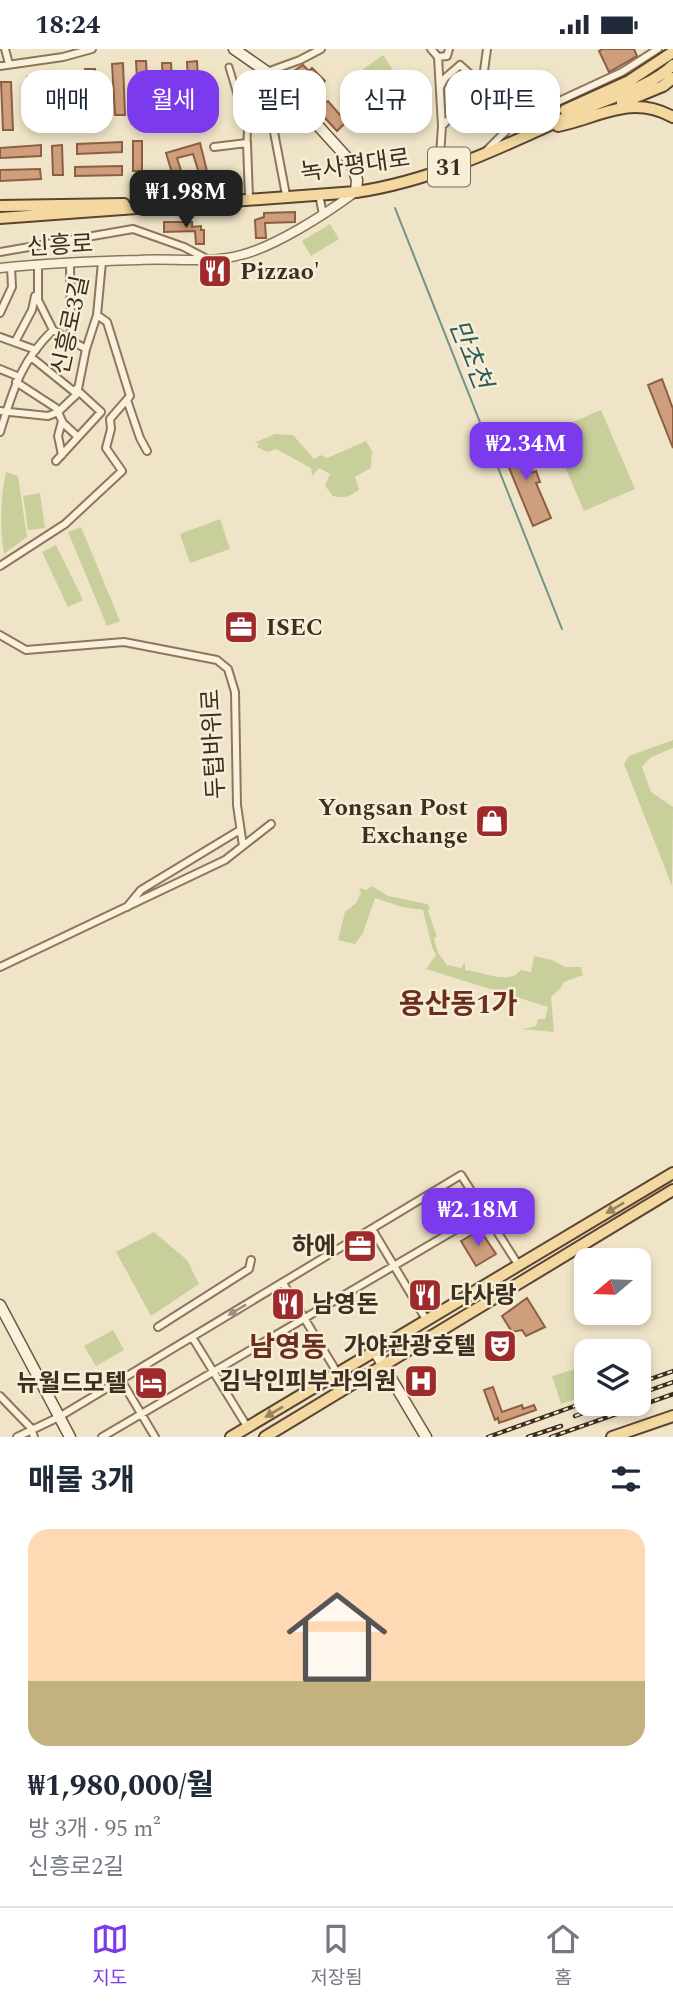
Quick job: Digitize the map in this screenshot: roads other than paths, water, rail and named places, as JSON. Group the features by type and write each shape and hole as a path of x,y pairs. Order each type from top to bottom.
{"main road":[{"path":"234,49 259,70"},
{"path":"560,113 629,81 673,52"},
{"name":"녹사평대로","path":"560,120 653,78 673,65"},
{"path":"574,123 654,90 673,78"},
{"path":"560,126 631,106 647,107 673,117"},
{"path":"322,133 351,162 357,180 356,192"},
{"name":"녹사평대로","path":"0,216 356,192 396,185 439,171 531,133"},
{"name":"녹사평대로","path":"0,206 103,203 145,206"},
{"path":"231,1437 428,1322 673,1173"},
{"path":"265,1437 673,1190"},
{"path":"0,1305 70,1437"},
{"path":"376,1353 426,1437"},
{"path":"612,1437 673,1416"}],"street":[{"path":"5,49 9,64"},
{"path":"0,66 63,57 92,49"},
{"path":"274,70 321,49"},
{"path":"431,49 438,57 442,126 439,171"},
{"path":"438,57 447,56 449,49"},
{"path":"484,70 487,49"},
{"path":"560,101 622,72 658,49"},
{"path":"229,67 233,79"},
{"path":"439,88 446,77"},
{"path":"442,126 446,122"},
{"path":"247,133 250,198"},
{"path":"274,133 286,195"},
{"path":"482,154 504,133"},
{"path":"214,147 247,143"},
{"name":"신흥로","path":"0,268 70,262 209,260 260,249 323,215 356,192"},
{"path":"319,194 323,215"},
{"path":"0,252 134,229 184,247 209,260"},
{"path":"70,262 71,338"},
{"name":"신흥로3길","path":"58,412 76,391 85,361 97,315 102,262"},
{"path":"15,342 32,310 38,264"},
{"path":"0,313 12,287 11,267"},
{"path":"36,293 53,330 86,349"},
{"path":"97,315 107,322 130,396 110,419"},
{"path":"0,432 3,412 16,379 53,330"},
{"path":"0,337 36,350"},
{"path":"0,566 65,524 122,471 106,448 111,429 110,419 31,357"},
{"path":"0,369 56,408 62,421 78,437"},
{"path":"127,401 140,438 148,451"},
{"path":"3,412 48,416 58,412"},
{"path":"56,461 101,412"},
{"path":"62,421 58,436 62,455"},
{"name":"두텁바위로","path":"0,635 26,650 124,642 217,660 228,669 235,692 240,830 243,846"},
{"path":"0,967 225,860 271,824"},
{"path":"126,908 141,890 240,830"},
{"path":"17,1437 31,1428 59,1417 461,1175 519,1266"},
{"path":"102,1437 484,1213"},
{"path":"372,1229 428,1322"},
{"path":"158,1327 249,1269 251,1260"},
{"path":"283,1283 338,1374"},
{"path":"192,1337 248,1428"},
{"path":"121,1380 155,1437"},
{"path":"2,1400 31,1428 34,1437"}],"waterway":[{"name":"만초천","path":"395,208 562,629"}],"railway":[{"path":"651,1379 673,1371"},
{"path":"651,1390 673,1382"},
{"path":"551,1437 673,1394"},
{"path":"488,1437 574,1406"},
{"path":"528,1437 561,1426"}],"place":[{"name":"Pizzao'","path":"215,271"},
{"name":"ISEC","path":"241,627"},
{"name":"Yongsan Post Exchange","path":"492,821"},
{"name":"하에","path":"360,1246"},
{"name":"다사랑","path":"425,1295"},
{"name":"남영돈","path":"288,1304"},
{"name":"가야관광호텔","path":"500,1346"},
{"name":"김낙인피부과의원","path":"421,1381"},
{"name":"뉴월드모텔","path":"151,1383"}],"district":[{"name":"용산동1가","path":"458,1003"},
{"name":"남영동","path":"288,1346"}]}
